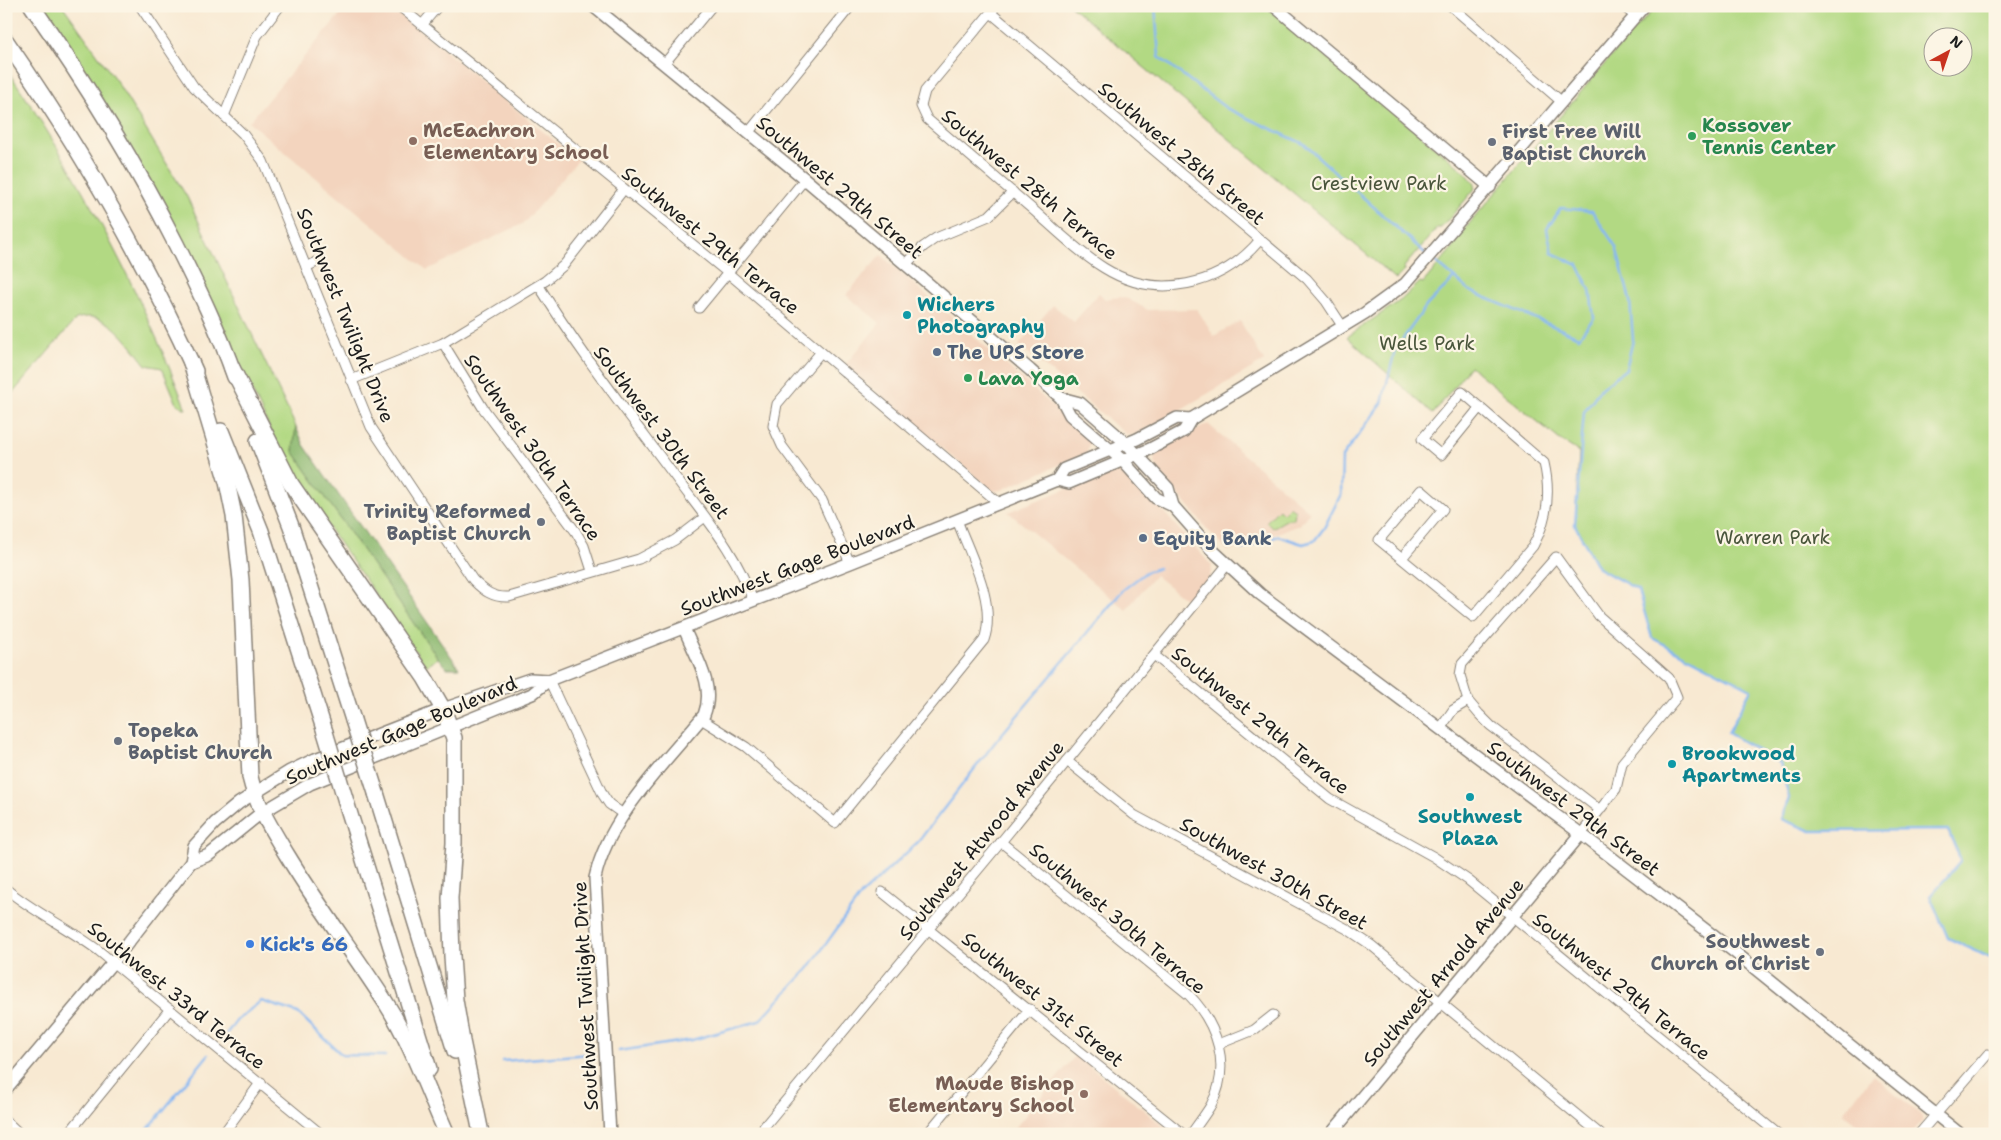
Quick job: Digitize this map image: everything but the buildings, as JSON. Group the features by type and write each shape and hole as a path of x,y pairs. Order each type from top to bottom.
{"highway":[{"path":"32,6 72,62 148,189 201,294 232,368 291,526 481,1134"},
{"path":"6,41 64,128 158,292 191,362 261,531 325,732 448,1134"},
{"path":"191,362 228,482 234,516 241,580 250,777 254,793 262,813 304,883 388,1006 409,1045 448,1134"},
{"path":"232,368 291,484 425,678 443,709 451,728 454,738 454,843 450,898 452,956 460,1033 481,1134"}],"main road":[{"name":"Southwest 29th Street","path":"593,6 805,179 1062,398 1070,415 1123,461 1156,498 1173,506 1227,565 1272,604 1581,834 1771,980 1960,1134"},
{"path":"1274,6 1490,187"},
{"name":"Southwest Gage Boulevard","path":"191,862 209,855 262,813 325,778 532,694 549,680 1057,480 1069,482 1123,461 1184,431 1191,419 1388,299 1415,273 1644,6"},
{"name":"Southwest 29th Street","path":"1062,398 1080,403 1138,454 1168,488 1173,506"},
{"name":"Southwest Gage Boulevard","path":"1057,480 1064,469 1127,444 1177,418 1191,419"},
{"name":"Southwest Twilight Drive","path":"610,1134 594,878 604,845 624,814 701,719 706,709 708,691 684,628"},
{"name":"Southwest Gage Boulevard","path":"6,1089 113,962 191,862 194,846 205,833 254,793 277,778 315,759 443,709 530,679 549,680"},
{"name":"Southwest Arnold Avenue","path":"1331,1134 1581,834"}],"street":[{"name":"Southwest Twilight Drive","path":"140,6 194,87 243,134 263,161 371,427 473,580 483,590 496,596 509,597 592,571 626,563 657,550 705,517"},
{"path":"224,116 257,36 280,6"},
{"name":"Southwest 29th Terrace","path":"399,6 728,273 999,503"},
{"path":"422,25 438,6"},
{"path":"664,64 712,6"},
{"path":"748,132 852,6"},
{"path":"1450,6 1562,102"},
{"path":"1622,6 1635,16"},
{"name":"Southwest 28th Terrace","path":"994,9 925,91 920,106 927,119 1096,263 1118,276 1142,284 1170,286 1209,278 1232,267 1260,240"},
{"name":"Southwest 28th Street","path":"994,9 1307,279 1326,301 1343,327"},
{"path":"699,308 805,179"},
{"path":"351,380 443,343 538,286 564,265 624,189"},
{"path":"906,264 922,247 936,238 989,216 1013,192"},
{"path":"306,267 321,260"},
{"name":"Southwest 30th Street","path":"538,286 568,333 731,551 753,601"},
{"name":"Southwest 30th Terrace","path":"443,343 483,408 576,532 584,546 592,571"},
{"path":"821,352 777,404 773,426 782,446 826,506 850,563"},
{"path":"1402,558 1443,509 1422,490 1380,540 1473,617 1533,546 1540,534 1548,507 1549,493 1544,463 1480,407 1462,392 1422,439 1441,455 1480,407"},
{"path":"701,719 746,747 835,823 984,640 988,623 988,605 956,520"},
{"path":"1581,834 1600,810 1616,789 1622,763 1677,697 1669,678 1599,616 1556,557 1462,664 1460,675 1468,701 1491,726 1600,810"},
{"name":"Southwest Atwood Avenue","path":"758,1134 1001,842 1227,565"},
{"name":"Southwest 29th Terrace","path":"1154,654 1312,786 1341,806 1441,862 1468,880 1512,918 1778,1134"},
{"path":"549,680 603,796 609,804 624,814"},
{"path":"1440,729 1452,710 1468,701"},
{"name":"Southwest 30th Street","path":"1067,761 1134,815 1347,929 1441,1002 1600,1134"},
{"name":"Southwest 30th Terrace","path":"1001,842 1189,995 1208,1018 1219,1044 1220,1063 1217,1088 1211,1104 1192,1134"},
{"name":"Southwest 33rd Terrace","path":"6,889 36,912 85,940 261,1082 321,1134"},
{"name":"Southwest 31st Street","path":"882,892 1030,1009 1183,1134"},
{"path":"68,1134 170,1009"},
{"path":"927,1134 1030,1009"},
{"path":"1219,1044 1254,1030 1273,1015"},
{"path":"1919,1134 1950,1095 1960,1089 1988,1054"},
{"path":"223,1134 261,1082"},
{"path":"6,1121 20,1134"}],"shaded area":[{"name":"McEachron Elementary School","path":"347,6 390,6 578,160 524,223 427,270 249,122"},
{"path":"881,255 1085,434 1090,440 1087,453 1001,490 993,491 845,365 880,323 846,295"},
{"path":"1099,293 1105,299 1120,297 1128,299 1148,310 1197,309 1214,336 1240,321 1264,361 1152,426 1134,435 1127,435 1019,345 1053,305 1074,322"},
{"path":"1208,424 1310,512 1299,525 1228,551 1206,528 1156,467 1154,461 1155,455 1161,449"},
{"path":"1122,469 1134,479 1212,566 1210,576 1189,602 1155,575 1126,610 1008,512 1114,470"},
{"name":"Maude Bishop Elementary School","path":"1076,1055 1173,1134 1010,1134"},
{"path":"1873,1075 1921,1115 1923,1120 1911,1134 1869,1134 1843,1113"}],"green space":[{"path":"38,6 63,6 117,82 187,197 296,427 293,451 438,658 426,666 291,474 202,284"},
{"name":"Crestview Park","path":"1071,6 1266,6 1466,173 1475,184 1474,190 1441,228 1437,228 1396,279"},
{"path":"1657,6 1995,6 1995,960 1948,938 1930,896 1961,861 1947,830 1812,831 1781,819 1789,798 1780,763 1728,733 1751,689 1652,638 1638,590 1598,568 1575,525 1579,452 1560,440 1470,366 1433,414 1347,337 1401,300 1420,282 1423,283 1454,246 1452,244 1630,34"},
{"path":"6,68 58,149 106,233 168,364 186,409 177,404 162,368 146,365 116,330 98,318 87,317 76,319 6,401"},
{"path":"296,427 304,445 459,668 447,668 438,658 293,451"},
{"path":"1290,506 1295,511 1294,519 1288,519 1272,528 1266,522 1279,509 1283,513"}],"waterway":[{"path":"1155,6 1159,57 1226,108 1304,144 1427,255"},
{"path":"1431,258 1470,291 1579,337 1594,318 1590,290 1578,265 1552,253 1547,229 1561,208 1592,211 1616,247 1630,300 1633,340 1626,369 1601,388 1584,412 1575,525 1598,568 1638,590 1652,638 1751,689 1728,733 1780,763 1789,798 1781,819 1812,831 1948,830 1961,861 1930,896 1948,938 1995,960"},
{"path":"1242,549 1278,536 1303,544 1314,541 1324,528 1341,494 1342,457 1382,403 1395,350 1427,305 1454,278"},
{"path":"619,1051 692,1040 759,1021 808,969 861,895 918,842 996,741 1123,590 1146,572 1159,568"},
{"path":"223,1038 237,1020 261,1001 298,1013 342,1055 385,1056"},
{"path":"502,1061 590,1054"},
{"path":"144,1134 208,1055"}],"place":[{"name":"Kossover Tennis Center","path":"1692,136"},
{"name":"McEachron Elementary School","path":"413,141"},
{"name":"First Free Will Baptist Church","path":"1492,142"},
{"name":"Wichers Photography","path":"907,315"},
{"name":"The UPS Store","path":"937,352"},
{"name":"Lava Yoga","path":"968,378"},
{"name":"Trinity Reformed Baptist Church","path":"541,522"},
{"name":"Equity Bank","path":"1143,538"},
{"name":"Topeka Baptist Church","path":"118,741"},
{"name":"Brookwood Apartments","path":"1672,764"},
{"name":"Southwest Plaza","path":"1470,797"},
{"name":"Kick's 66","path":"250,944"},
{"name":"Southwest Church of Christ","path":"1820,952"},
{"name":"Maude Bishop Elementary School","path":"1084,1094"}],"park label":[{"name":"Wells Park","path":"1427,343"},
{"name":"Warren Park","path":"1773,537"}]}
